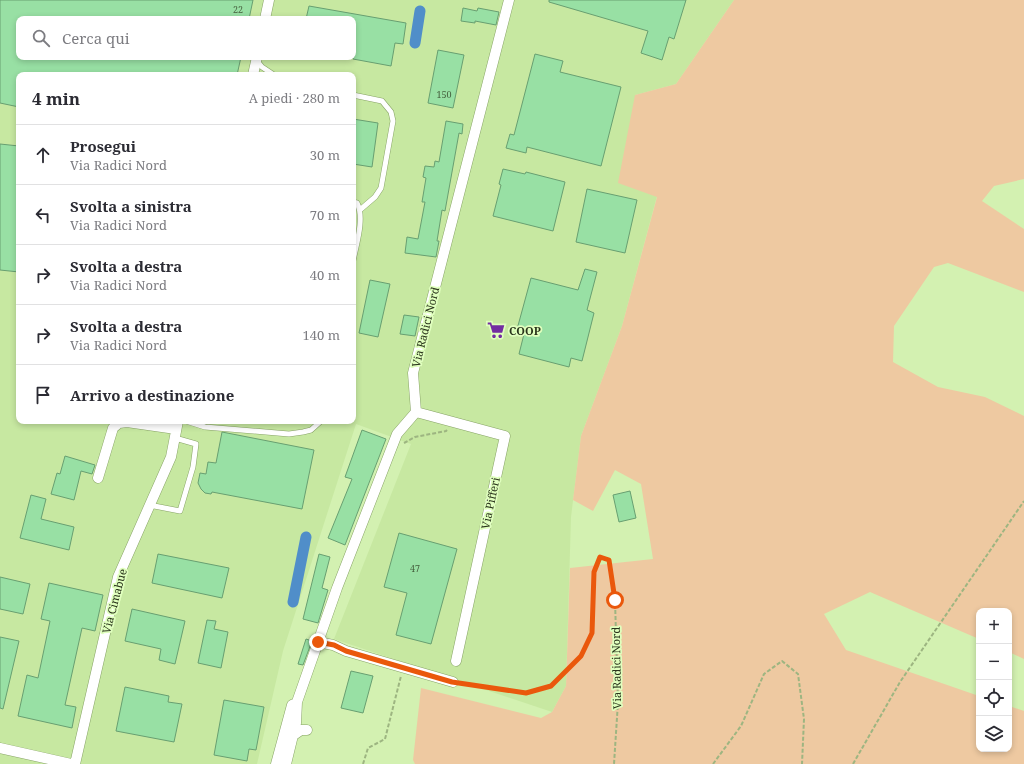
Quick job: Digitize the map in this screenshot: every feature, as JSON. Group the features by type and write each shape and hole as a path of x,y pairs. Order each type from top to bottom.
{"street":[{"path":"266,16 269,0"},
{"name":"Via Radici Nord","path":"416,412 413,372 509,0"},
{"path":"254,72 257,60"},
{"path":"286,764 293,735 297,702 318,642 397,434 416,412"},
{"name":"Via Pifferi","path":"416,412 505,436 456,661"},
{"path":"98,478 113,428 119,424"},
{"path":"141,424 176,429"},
{"name":"Via Cimabue","path":"75,764 118,577 171,457 176,429"},
{"path":"318,642 334,645 346,651 452,682"},
{"path":"276,764 292,706 297,702"},
{"path":"281,746 301,730 307,730 302,726 296,716"},
{"path":"0,748 71,764"}],"lane":[{"path":"258,60 262,67 270,72"},
{"path":"356,96 382,101 391,112 393,121 382,188 375,197 361,209"},
{"path":"356,203 358,203 361,209 356,244"},
{"path":"196,424 205,427 289,434 311,430 317,424"},
{"path":"149,505 180,511 193,467 196,444 176,429"}],"path":[{"path":"402,444 415,437 446,431 450,422"},
{"path":"853,764 900,682 1024,501"},
{"name":"Via Radici Nord","path":"452,682 526,693 551,686 581,656 592,633 594,572 600,557 609,560 615,608 618,702 614,764"},
{"path":"713,764 741,726 764,674 782,661 798,674 804,719 802,764"},
{"path":"363,764 368,748 385,739 403,667"}],"shaded area":[{"path":"0,0 734,0 676,84 635,95 657,196 622,326 581,436 571,517 566,686 552,712 334,639 411,444 356,424 283,651 257,764 0,764"},
{"path":"734,0 1024,0 1024,179 994,186 982,201 1024,229 1024,292 948,263 934,267 894,326 893,362 938,387 985,397 1024,416 1024,659 1012,653 1012,608 976,608 976,638 870,592 824,614 846,650 976,695 976,752 1012,752 1012,707 1024,711 1024,764 415,764 413,760 421,688 541,718 552,712 566,686 570,568 653,559 641,484 615,470 593,511 573,500 581,436 622,326 657,197 618,183 635,95 676,84"}],"building":[{"path":"0,0 253,0 250,16 16,16 16,60 240,60 238,72 16,72 16,106 0,103"},
{"path":"549,0 686,0 674,39 669,37 662,60 641,53 648,31 549,2"},
{"path":"309,6 406,23 403,44 395,43 391,66 356,60 356,16 307,16"},
{"path":"463,8 477,11 478,8 499,12 496,25 475,21 475,23 461,21"},
{"path":"438,50 464,55 453,108 428,103"},
{"path":"535,54 563,61 560,72 621,87 601,166 527,147 526,153 506,148 510,134 514,135"},
{"path":"356,119 378,123 372,167 356,164"},
{"path":"446,121 463,124 462,134 459,133 445,211 442,210 436,257 405,253 407,237 418,239 425,202 422,202 426,178 423,177 425,166 434,167 435,161 439,162"},
{"path":"0,144 16,146 16,272 0,270"},
{"path":"503,169 525,174 526,172 565,182 553,231 493,216 501,185 499,184"},
{"path":"587,189 637,200 625,253 576,242"},
{"path":"585,269 597,272 587,310 594,313 582,361 571,358 569,367 519,354 524,334 516,333 531,278 578,290"},
{"path":"370,280 390,284 378,337 359,333"},
{"path":"404,315 419,317 415,336 400,334"},
{"path":"362,430 386,439 345,545 328,538 352,479 345,477"},
{"path":"222,432 314,450 302,509 212,492 211,494 205,493 198,483 200,473 206,474 208,462 216,463"},
{"path":"65,456 95,465 92,474 81,471 74,500 51,494 57,473 60,474"},
{"path":"630,491 636,518 619,522 613,495"},
{"path":"31,495 46,499 41,519 74,527 69,550 20,538"},
{"path":"399,533 457,549 431,644 396,635 407,593 384,587"},
{"path":"158,554 229,568 222,598 152,583"},
{"path":"319,554 330,557 322,588 328,590 318,623 303,619"},
{"path":"0,577 30,584 23,614 0,609"},
{"path":"49,583 103,595 95,631 82,628 65,705 76,707 72,728 18,716 27,675 38,678 50,621 41,619"},
{"path":"132,609 185,621 175,664 159,660 161,649 125,641"},
{"path":"207,620 216,621 214,629 228,632 221,668 198,663"},
{"path":"0,637 19,641 3,709 0,708"},
{"path":"306,639 312,641 303,665 298,664"},
{"path":"351,671 373,676 363,713 341,708"},
{"path":"125,687 169,696 168,702 182,704 174,742 116,731"},
{"path":"224,700 264,707 256,750 249,749 247,761 214,755"}],"waterway":[{"path":"415,43 420,11"},
{"path":"293,602 306,537"}],"place":[{"name":"COOP","path":"496,330"}],"route":[{"path":"318,642 334,645 346,651 452,682 526,693 551,686 581,656 592,633 594,572 600,557 609,560 615,600"}]}
